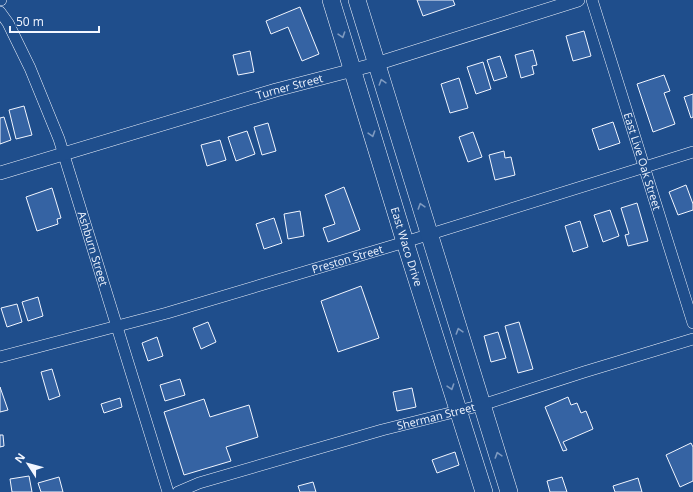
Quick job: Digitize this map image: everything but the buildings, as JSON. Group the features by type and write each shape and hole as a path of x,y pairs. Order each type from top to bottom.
{"main road":[{"name":"East Waco Drive","path":"331,0 484,492"},
{"path":"357,0 509,492"}],"street":[{"name":"Turner Street","path":"0,173 276,90 376,64 578,0"},
{"name":"East Live Oak Street","path":"592,0 693,323"},
{"name":"Ashburn Street","path":"0,12 8,23 30,68 64,153 168,492"},
{"name":"Preston Street","path":"0,357 117,327 405,242 644,166 693,152"},
{"name":"Sherman Street","path":"178,492 199,483 375,432 482,406 584,372 693,339"}]}
